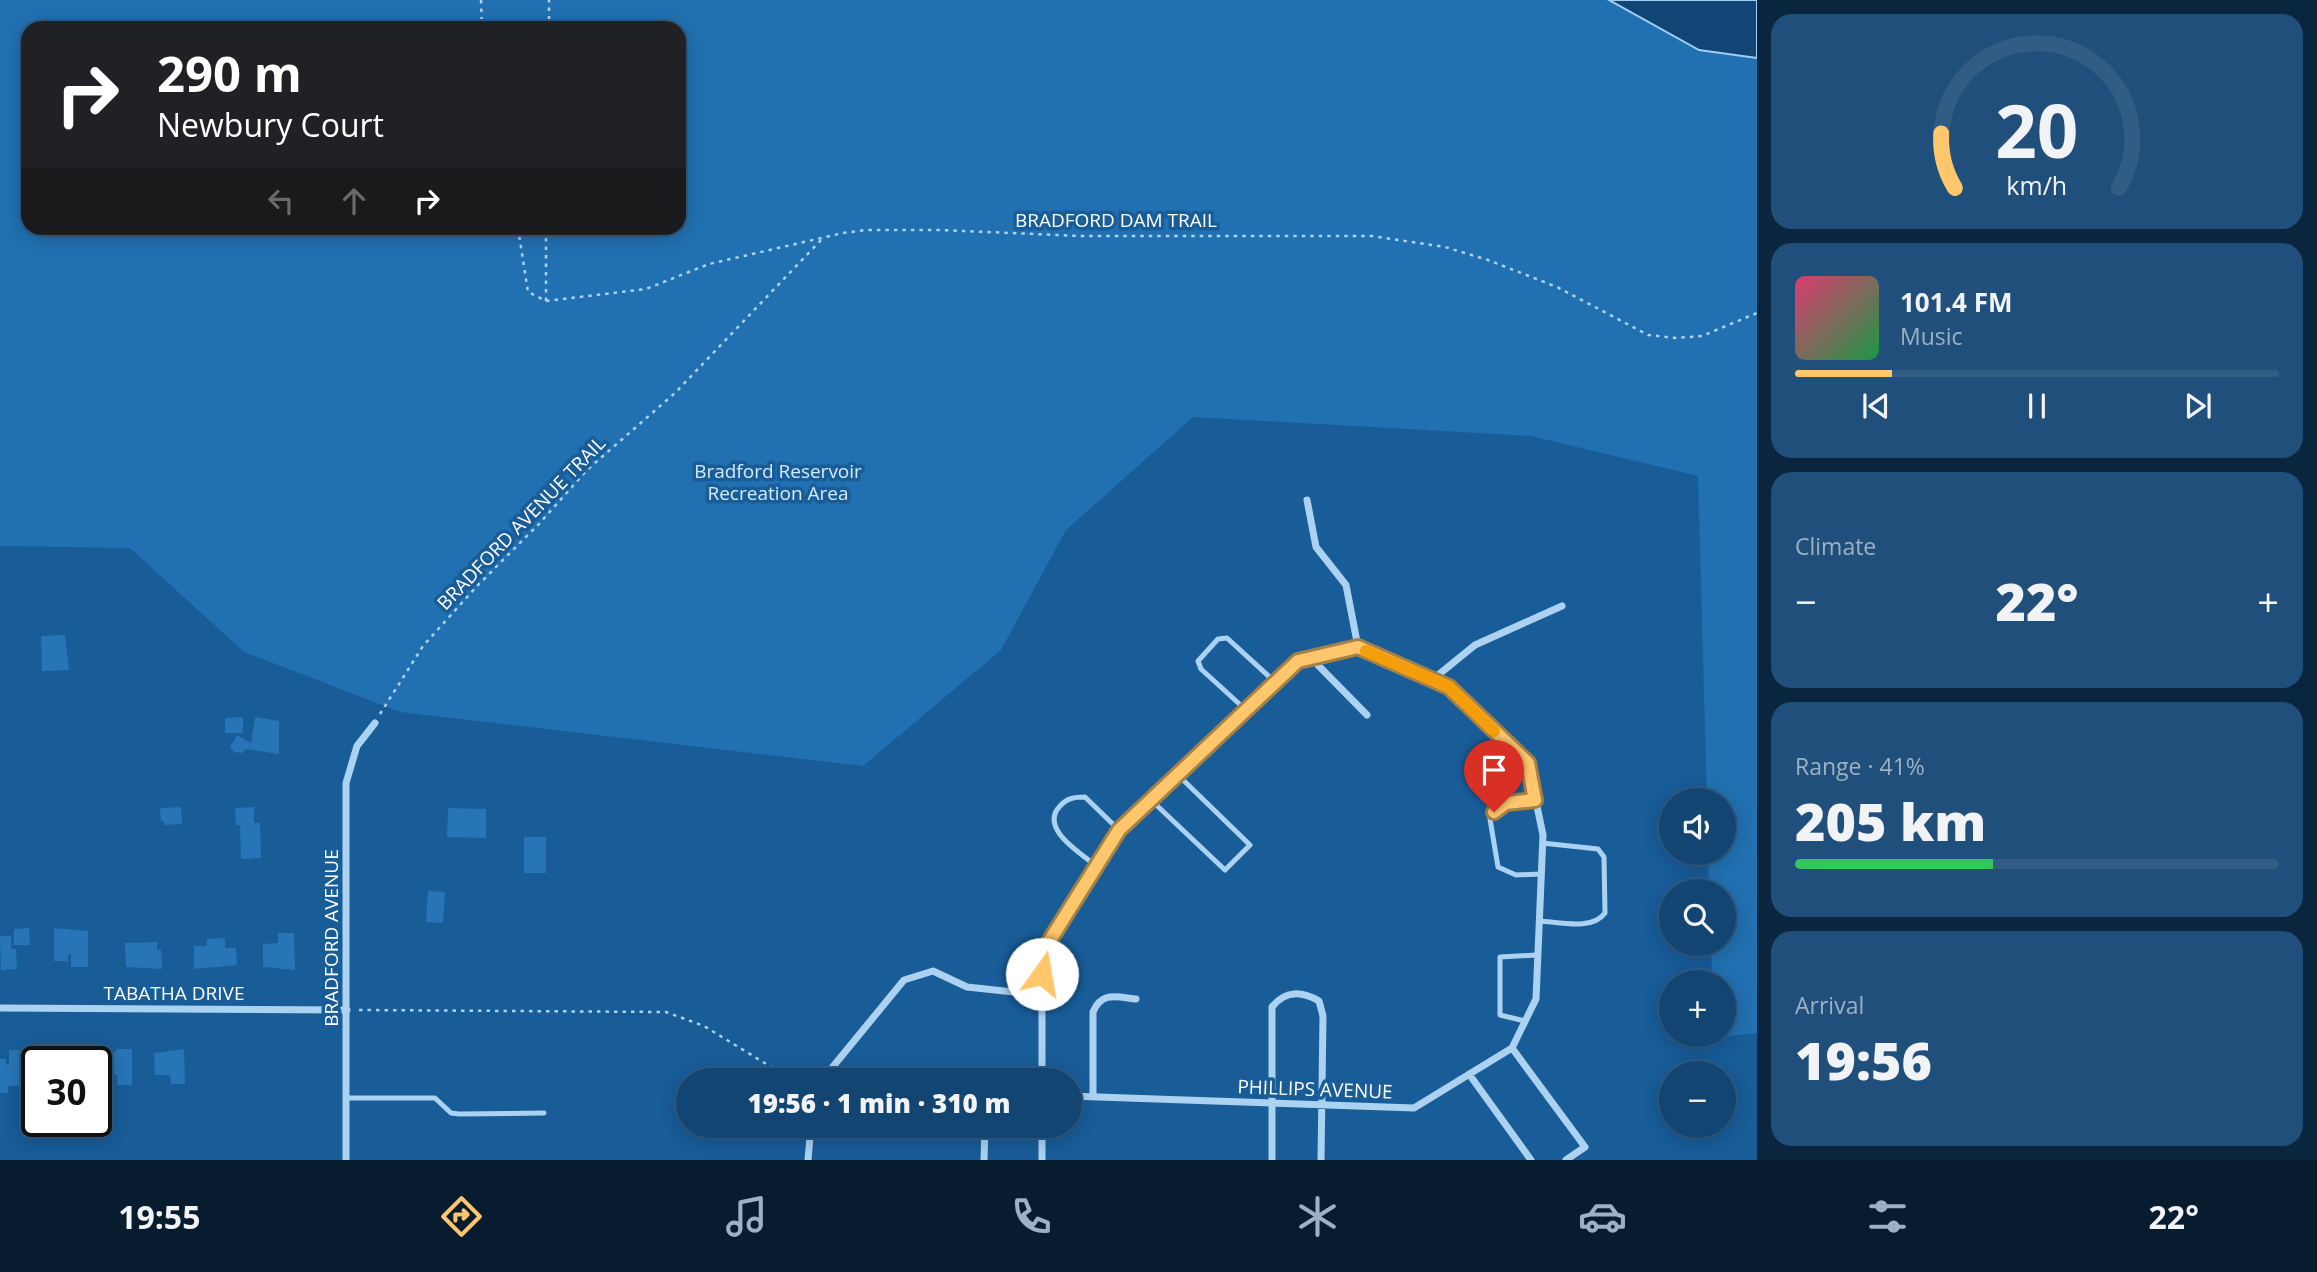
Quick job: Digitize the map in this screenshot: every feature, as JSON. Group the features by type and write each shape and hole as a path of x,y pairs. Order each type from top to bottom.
{"street":[{"path":"1307,500 1316,547 1346,585 1358,647"},
{"path":"1432,680 1475,645 1562,606"},
{"path":"1042,1068 1042,953 1119,830 1298,661 1358,647 1449,687 1528,763 1542,843 1536,999 1512,1048 1585,1147 1566,1160"},
{"path":"1311,657 1367,715"},
{"name":"BRADFORD AVENUE","path":"346,1160 346,783 357,746 375,723"},
{"path":"831,1068 904,980 917,974 933,971 967,987 1042,995"},
{"path":"1272,1160 1272,1007 1278,999 1290,993 1308,994 1319,1001 1323,1016 1321,1160"},
{"path":"1093,1097 1093,1012 1098,1001 1108,995 1136,999"},
{"name":"TABATHA DRIVE","path":"0,1008 347,1010"},
{"name":"PHILLIPS AVENUE","path":"1082,1097 1414,1108 1512,1048"},
{"path":"1469,1074 1531,1160"},
{"path":"808,1160 810,1138"},
{"path":"984,1160 985,1138"},
{"path":"1042,1138 1042,1160"}],"lane":[{"path":"1246,710 1201,669 1198,661 1218,639 1227,638 1275,682"},
{"path":"1151,800 1225,870 1250,845 1178,775"},
{"path":"1095,865 1055,830 1053,821 1056,810 1065,800 1086,797 1119,830"},
{"path":"1535,800 1506,803 1490,819 1498,867 1516,875 1541,874"},
{"path":"1539,921 1590,923 1600,920 1605,913 1604,857 1598,849 1542,843"},
{"path":"1525,1021 1500,1015 1500,957 1537,955"},
{"path":"347,1098 435,1098 451,1113 459,1114 544,1113"}],"path":[{"path":"481,0 482,21"},
{"path":"549,0 549,21"},
{"name":"BRADFORD DAM TRAIL","path":"546,302 646,289 709,264 866,230 1080,236 1372,236 1445,247 1488,260 1557,287 1648,335 1702,336 1757,313"},
{"path":"519,235 528,292 546,302 546,235"},
{"name":"BRADFORD AVENUE TRAIL","path":"375,723 424,646 478,585 538,525 587,470 675,393 822,239"},
{"path":"347,1010 666,1012 704,1026 773,1068"}],"green space":[{"name":"Bradford Reservoir Recreation Area","path":"0,0 1757,0 1757,1033 1736,1035 1736,970 1712,970 1711,956 1736,956 1736,879 1709,879 1708,865 1736,865 1736,788 1707,788 1698,476 1531,436 1193,417 1066,530 1001,650 863,766 400,712 244,652 130,548 0,546"}],"shaded area":[{"path":"1609,0 1757,0 1757,58 1699,50"}],"building":[{"path":"65,635 69,670 42,671 41,636"},
{"path":"243,717 243,733 225,733 225,718"},
{"path":"255,717 279,721 279,754 246,749 242,753 234,752 230,747 237,735 251,743"},
{"path":"181,807 182,824 164,825 160,808"},
{"path":"254,807 254,823 260,823 261,858 241,859 240,825 236,825 235,808"},
{"path":"448,808 486,809 486,838 447,837"},
{"path":"524,837 546,837 546,873 524,873"},
{"path":"428,891 445,892 443,923 426,922"},
{"path":"29,928 30,945 14,945 14,929"},
{"path":"54,928 88,931 88,967 71,967 71,954 68,954 68,961 54,961"},
{"path":"278,933 294,933 295,970 263,967 263,944 278,943"},
{"path":"0,936 11,936 11,949 16,949 17,969 1,970"},
{"path":"225,938 225,948 236,948 237,965 194,969 194,946 207,946 207,939"},
{"path":"157,942 157,950 161,950 162,969 126,967 125,943"},
{"path":"116,1049 132,1049 132,1085 117,1085 117,1075 112,1075 112,1052 116,1052"},
{"path":"184,1049 185,1084 171,1084 170,1075 155,1075 154,1053"},
{"path":"9,1050 21,1050 21,1086 8,1086 8,1093 0,1093 0,1059 6,1059 6,1064 9,1064"}],"slow traffic":[{"path":"1366,651 1449,687 1494,731"}],"route":[{"path":"1042,974 1042,953 1119,830 1298,661 1358,647 1449,687 1528,763 1535,800 1506,803 1494,812"}]}
